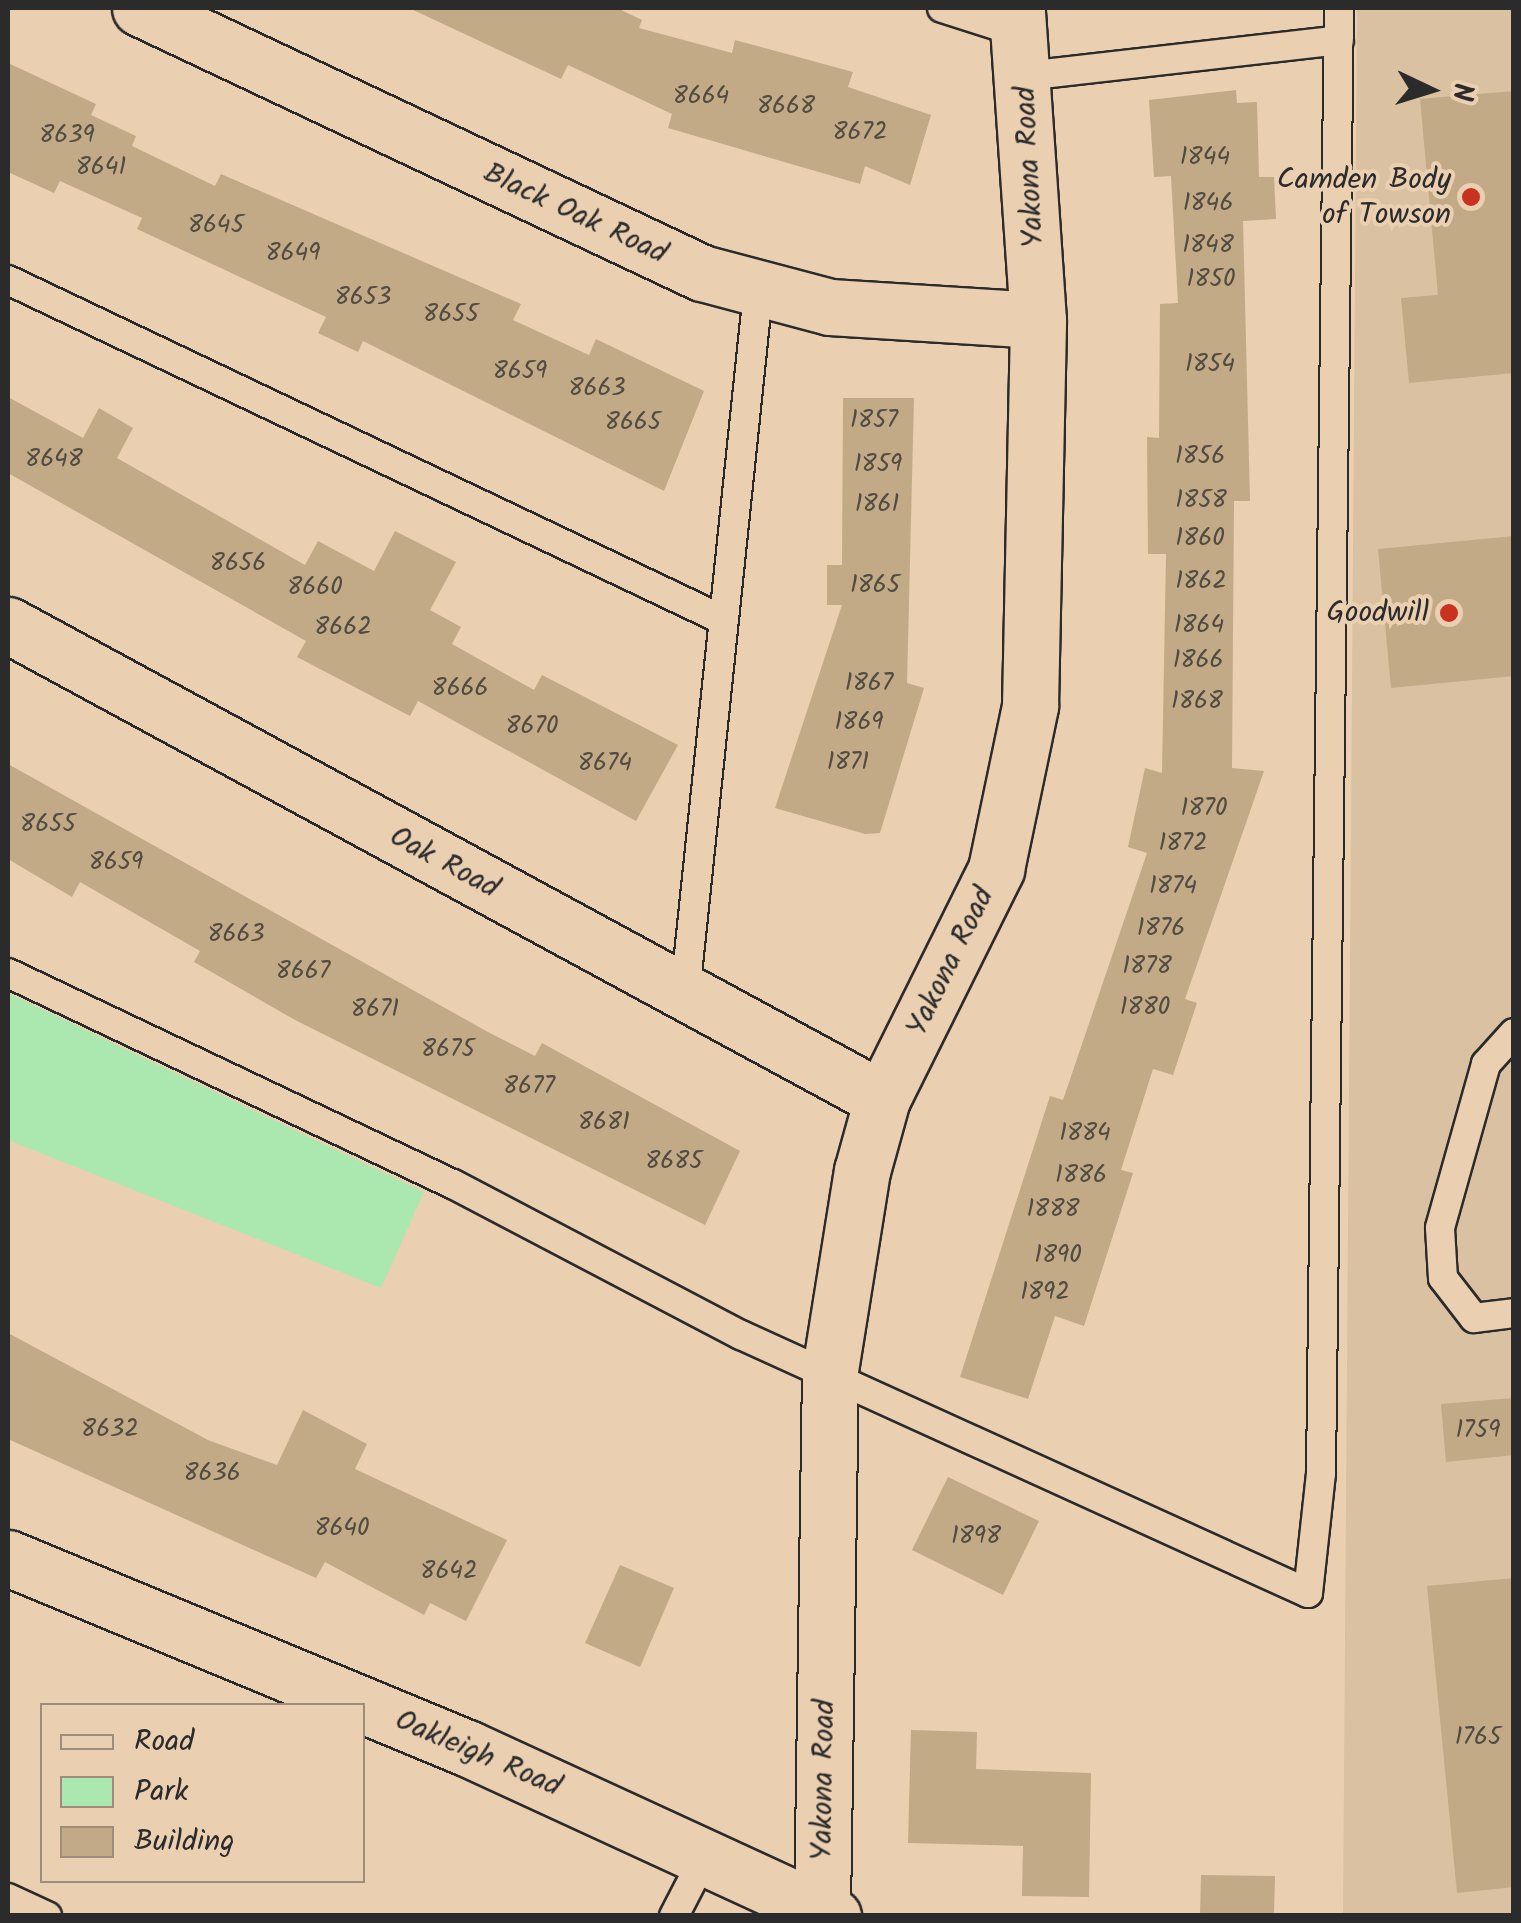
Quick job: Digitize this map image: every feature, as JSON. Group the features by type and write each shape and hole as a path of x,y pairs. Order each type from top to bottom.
{"street":[{"name":"Black Oak Road","path":"140,8 242,31 646,249 758,292 900,315 1038,320"},
{"name":"Yakona Road","path":"828,1913 830,1370 882,1099 969,936 1023,768 1038,320 1021,39"},
{"name":"Oak Road","path":"8,625 882,1099"},
{"name":"Oakleigh Road","path":"8,1558 350,1703"},
{"name":"Oakleigh Road","path":"365,1709 706,1854 828,1913"}],"lane":[{"path":"942,8 1021,39 1339,40"},
{"path":"8,972 830,1370 1308,1593 1320,1473 1339,8"},
{"path":"8,280 721,619"},
{"path":"685,993 758,292"},
{"path":"1514,1033 1486,1064 1440,1228 1443,1278 1474,1318 1514,1313"},
{"path":"674,1916 706,1854"},
{"path":"8,1898 47,1916"}],"shaded area":[{"path":"1357,8 1513,8 1513,1915 1343,1916"}],"green space":[{"path":"8,993 424,1192 381,1288 8,1140"}],"building":[{"path":"409,8 617,8 642,20 639,28 732,53 735,40 853,72 848,87 931,115 910,185 865,166 860,184 668,128 672,114 568,65 561,79"},
{"path":"8,63 96,104 91,115 136,136 132,146 215,186 221,174 521,304 513,320 589,355 596,339 704,391 664,491 363,341 358,352 318,333 326,317 137,229 142,218 60,181 54,193 8,172"},
{"path":"1236,90 1237,103 1257,102 1259,177 1274,177 1276,219 1243,221 1250,501 1234,501 1232,768 1264,771 1185,999 1197,1003 1173,1075 1153,1069 1121,1170 1133,1173 1084,1326 1055,1316 1028,1399 960,1377 1050,1096 1063,1100 1147,853 1128,847 1145,768 1162,773 1166,554 1148,554 1147,437 1159,438 1160,304 1178,303 1171,176 1154,177 1149,100"},
{"name":"Camden Body of Towson","path":"1514,91 1514,373 1409,383 1401,298 1438,295 1420,99"},
{"path":"8,397 83,438 99,408 133,428 117,458 305,565 318,541 374,571 395,531 456,562 430,610 461,627 452,644 534,690 542,675 678,745 636,821 418,701 410,716 297,657 306,641 8,473"},
{"path":"843,398 914,398 907,683 924,688 880,833 865,834 775,808 842,605 827,605 827,565 842,565"},
{"name":"Goodwill","path":"1514,536 1514,676 1391,688 1378,549"},
{"path":"8,764 488,1032 535,1056 542,1043 740,1151 705,1225 295,1020 194,962 200,951 80,882 72,897 8,859"},
{"path":"8,1333 208,1440 277,1465 303,1410 367,1444 355,1469 507,1540 466,1621 430,1603 424,1615 325,1562 316,1578 8,1439"},
{"path":"1514,1398 1514,1455 1446,1462 1441,1404"},
{"path":"948,1477 1039,1521 1003,1595 912,1550"},
{"path":"620,1565 674,1588 640,1667 585,1643"},
{"path":"1514,1578 1514,1887 1457,1893 1427,1586"},
{"path":"911,1730 977,1732 976,1769 1091,1773 1089,1897 1022,1896 1023,1846 908,1843"},
{"path":"1201,1875 1275,1876 1274,1916 1200,1916"}],"place":[{"name":"Camden Body of Towson","path":"1471,197"},
{"name":"Goodwill","path":"1449,613"}]}
